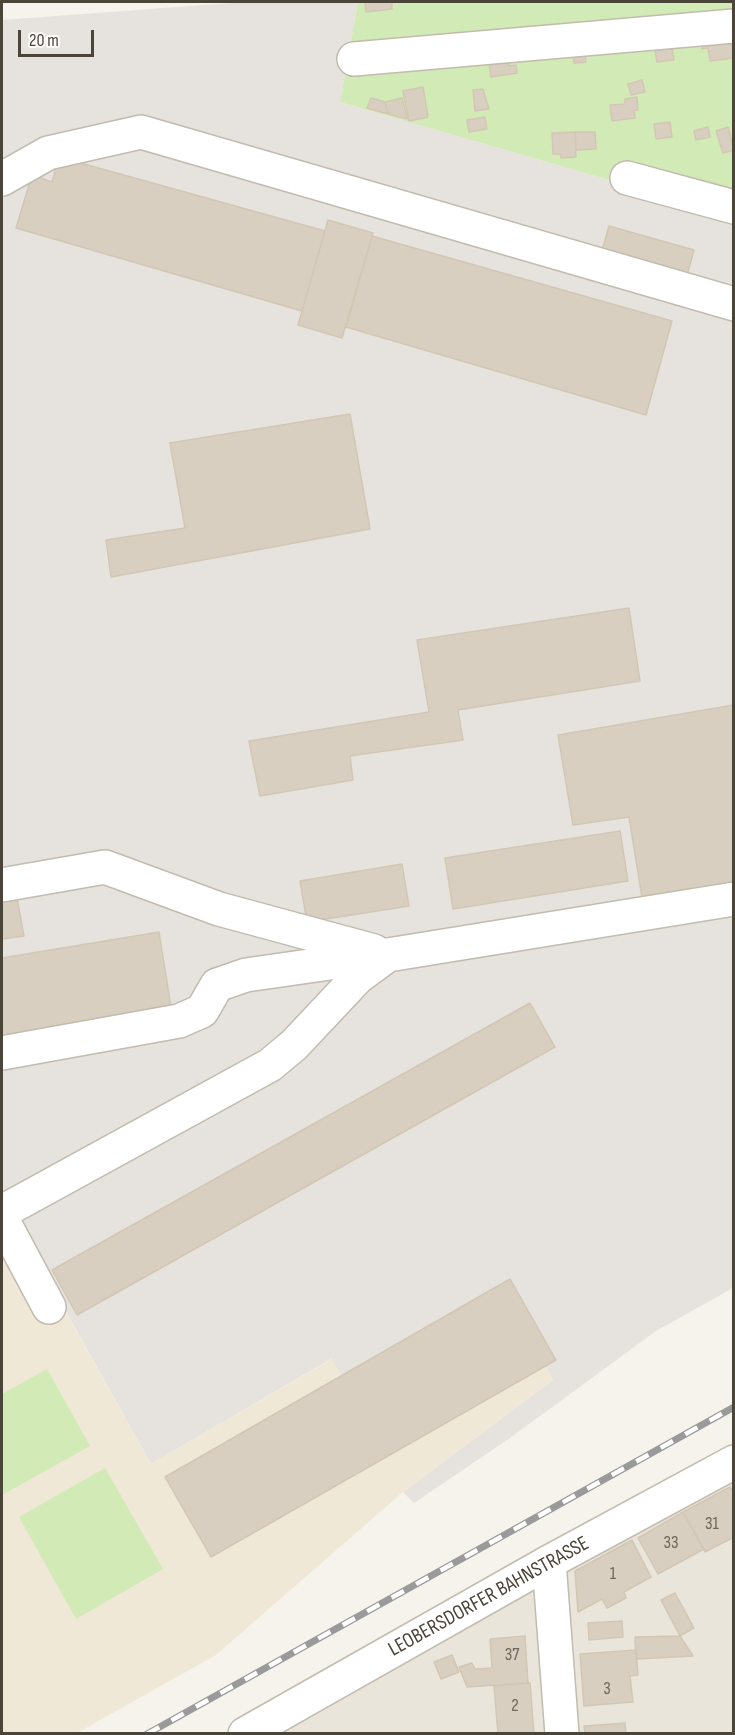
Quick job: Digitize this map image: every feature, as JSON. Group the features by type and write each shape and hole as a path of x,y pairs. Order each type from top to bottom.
{"street":[{"path":"354,59 734,26"},
{"path":"2,179 48,153 141,132 734,304"},
{"path":"627,178 734,207"},
{"path":"2,885 105,867 219,909 388,955"},
{"path":"2,1053 179,1021 202,1011 217,985 246,975 388,955 734,899"},
{"path":"2,1212 270,1065 294,1046 357,977 388,955"},
{"path":"2,1219 49,1307"},
{"name":"LEOBERSDORFER BAHNSTRASSE","path":"245,1734 549,1562 734,1462"},
{"path":"549,1562 562,1734"}],"shaded area":[{"path":"244,2 358,2 340,102 733,216 733,1288 656,1331 510,1438 414,1503 403,1492 553,1380 545,1366 341,1376 331,1359 151,1464 13,1217 2,1223 2,20"},
{"path":"12,1217 151,1464 332,1359 342,1376 510,1279 556,1360 545,1366 553,1380 403,1492 216,1655 77,1733 2,1734 2,1223"},
{"path":"733,1465 733,1733 247,1734"}],"green space":[{"path":"358,2 733,2 733,216 340,102"},
{"path":"47,1369 90,1446 2,1495 2,1394"},
{"path":"105,1468 163,1569 76,1619 19,1517"}],"building":[{"path":"365,2 392,2 392,9 366,12"},
{"path":"734,33 734,58 710,61 708,48 702,49 700,35"},
{"path":"670,37 674,60 657,62 653,39"},
{"path":"583,42 586,62 574,63 572,44"},
{"path":"507,60 509,66 516,65 517,73 491,77 489,63"},
{"path":"642,80 645,92 631,95 628,84"},
{"path":"423,87 428,117 409,121 403,91"},
{"path":"483,89 489,109 475,111 473,90"},
{"path":"637,97 638,110 634,110 635,118 612,121 610,105 625,104 625,99"},
{"path":"371,98 385,102 388,114 367,108"},
{"path":"402,98 407,119 388,114 385,102"},
{"path":"485,117 487,129 469,132 467,120"},
{"path":"670,122 672,137 656,139 654,124"},
{"path":"708,127 710,137 696,140 694,131"},
{"path":"728,127 734,150 723,153 716,131"},
{"path":"575,132 576,157 561,158 561,154 553,154 552,133"},
{"path":"575,132 595,132 596,149 576,150"},
{"path":"59,157 325,231 302,311 16,228 32,175 52,182"},
{"path":"328,220 373,233 342,338 298,325"},
{"path":"609,226 694,250 687,276 602,251"},
{"path":"372,236 672,321 646,415 346,327"},
{"path":"350,414 370,529 111,577 106,540 185,528 170,443"},
{"path":"629,608 640,681 458,710 463,740 350,756 353,780 260,796 249,741 429,712 417,640"},
{"path":"734,705 734,889 643,904 629,817 573,825 558,735"},
{"path":"620,831 628,881 453,909 445,858"},
{"path":"402,864 409,906 307,922 300,881"},
{"path":"17,898 24,936 2,939 2,900"},
{"path":"159,932 172,1013 2,1041 2,958"},
{"path":"530,1003 555,1047 77,1315 52,1270"},
{"path":"510,1279 556,1360 211,1557 165,1477"},
{"path":"730,1487 734,1493 734,1537 705,1552 683,1512"},
{"path":"683,1512 704,1549 658,1574 638,1538"},
{"path":"632,1540 651,1577 624,1592 626,1598 607,1608 602,1599 578,1612 575,1571"},
{"path":"675,1593 694,1628 680,1636 661,1600"},
{"path":"622,1621 623,1637 589,1640 588,1623"},
{"path":"525,1636 528,1683 467,1687 459,1667 472,1663 475,1669 492,1668 490,1639"},
{"path":"680,1636 693,1656 636,1659 635,1637"},
{"path":"636,1650 638,1675 630,1676 633,1702 584,1706 580,1654"},
{"path":"452,1655 459,1672 441,1679 434,1662"},
{"path":"530,1683 534,1734 498,1734 494,1686"},
{"path":"625,1723 626,1734 585,1734 584,1726"}],"railway":[{"path":"147,1734 734,1407"}]}
